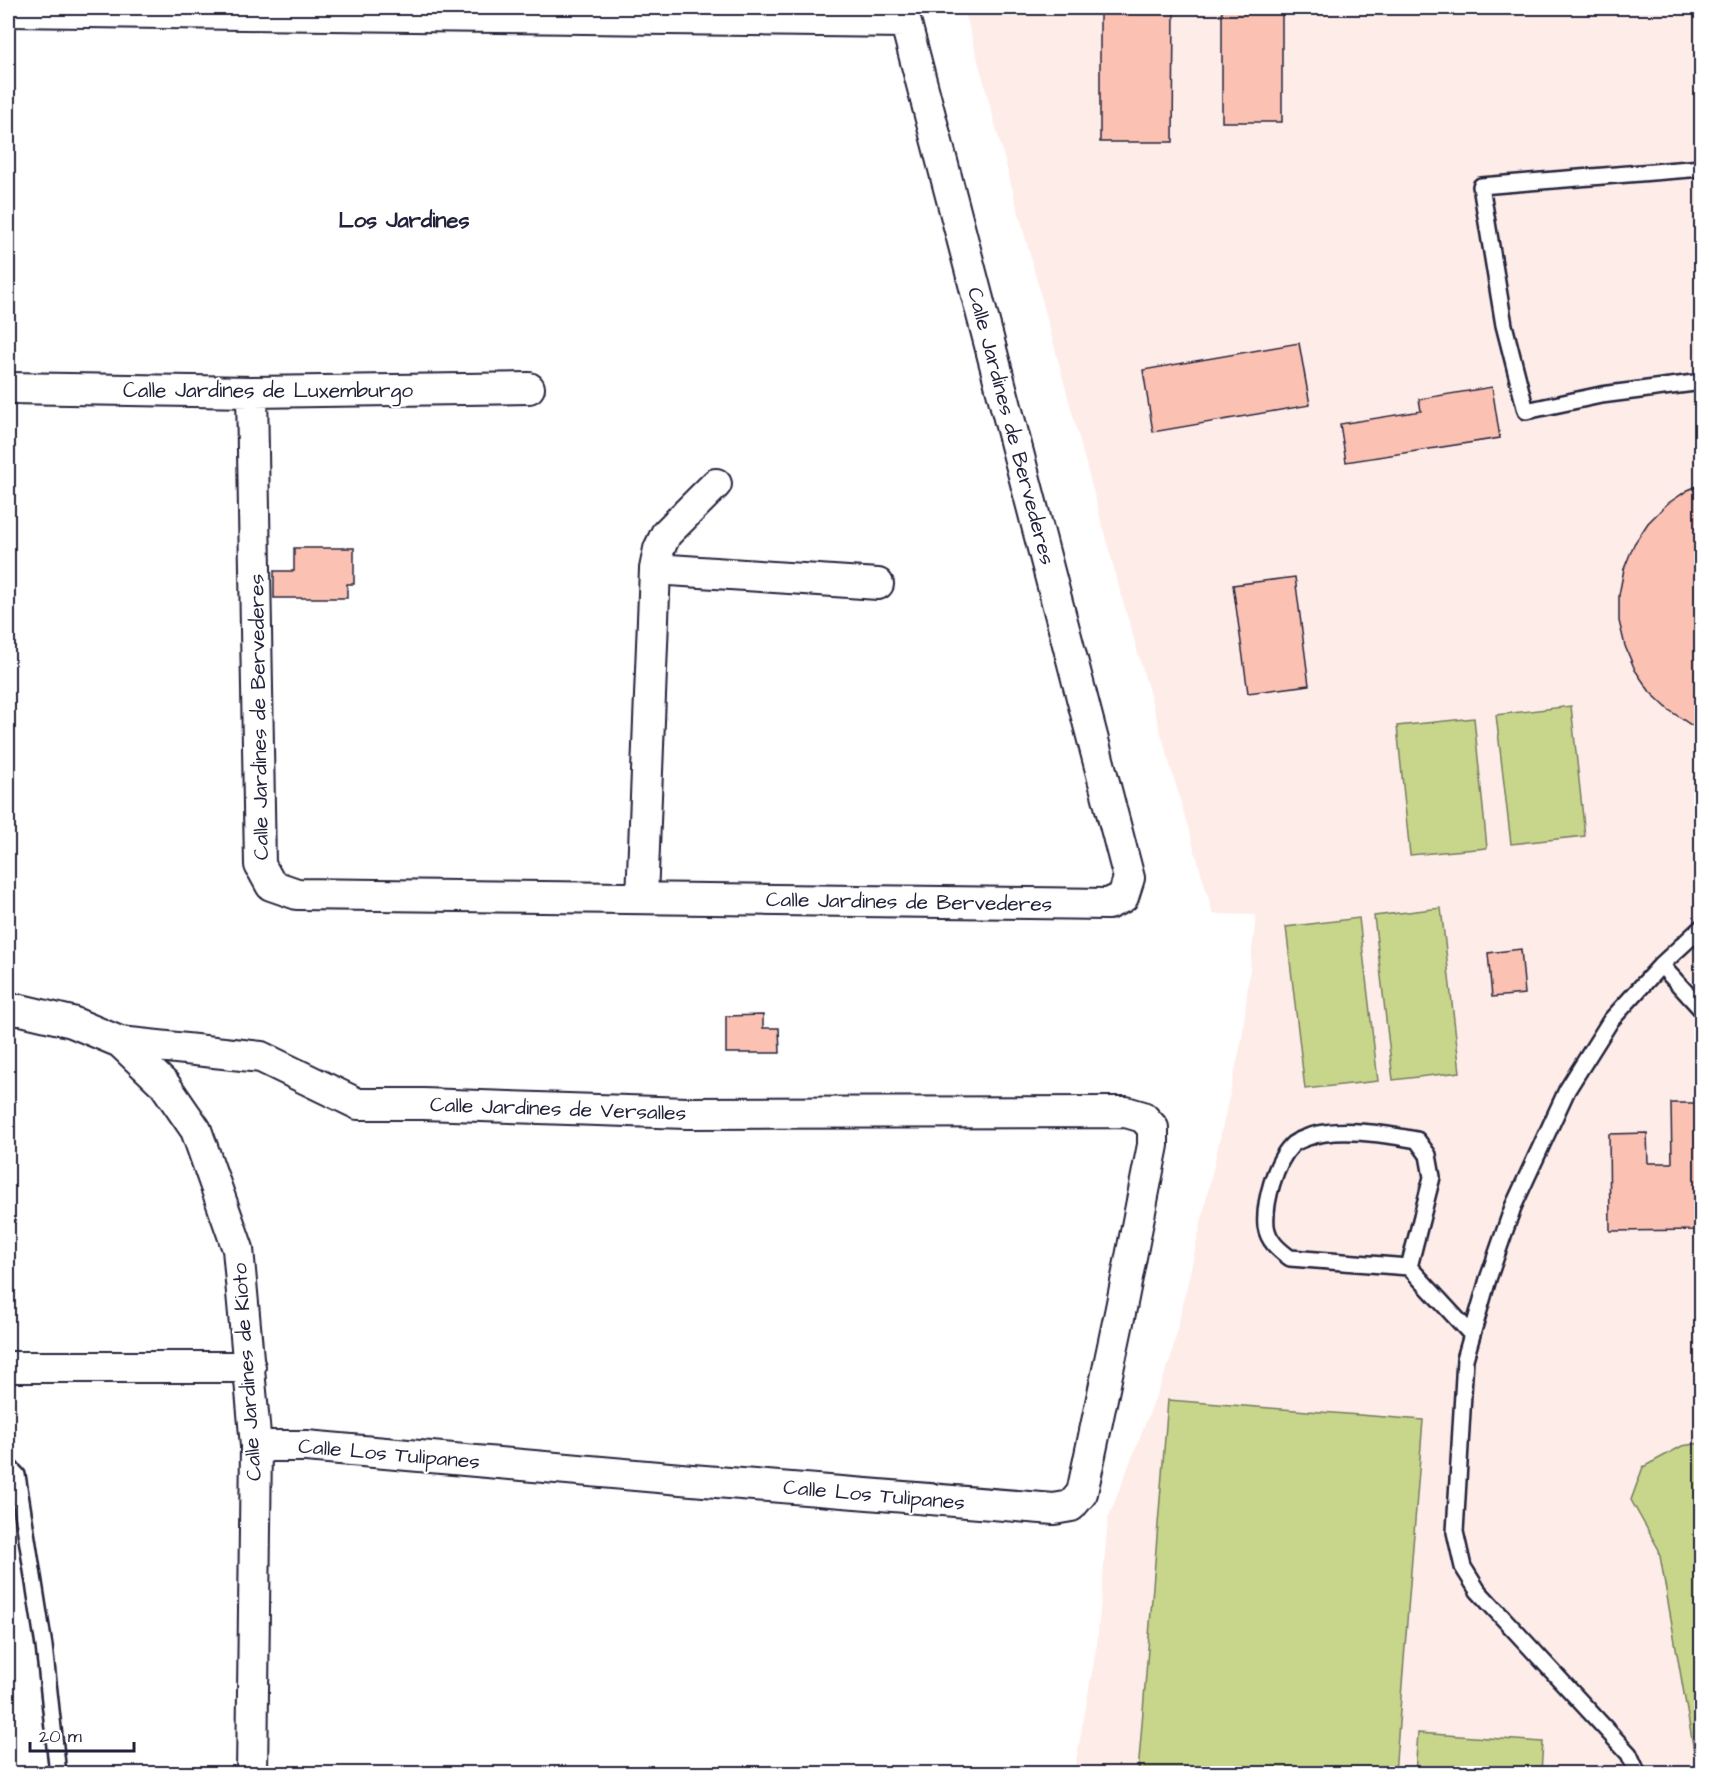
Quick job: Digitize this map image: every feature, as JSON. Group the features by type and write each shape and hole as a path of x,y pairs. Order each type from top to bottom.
{"street":[{"path":"8,11 904,15"},
{"name":"Calle Jardines de Bervederes","path":"252,392 260,865 272,885 297,894 1108,904 1123,897 1129,878 904,15"},
{"name":"Calle Jardines de Luxemburgo","path":"8,388 252,392 529,388"},
{"path":"642,898 655,569 659,549 666,534 716,484"},
{"path":"655,569 878,585"},
{"name":"Calle Jardines de Versalles","path":"8,1010 72,1023 120,1042 261,1057 358,1104 687,1113 1126,1112"},
{"name":"Calle Jardines de Kioto","path":"120,1042 165,1085 196,1130 238,1249 256,1446 252,1773"},
{"name":"Calle Los Tulipanes","path":"256,1446 306,1446 1054,1509 1071,1506 1082,1492 1122,1308 1153,1145 1153,1128 1143,1117 1126,1112"},
{"path":"8,1367 250,1367"}],"lane":[{"path":"1701,168 1481,186 1504,326 1526,411 1600,395 1701,382"},
{"path":"1638,1773 1629,1754 1478,1591 1463,1567 1455,1532 1465,1359 1471,1334 1513,1207 1567,1090 1611,1020 1660,965 1701,927"},
{"path":"1660,965 1701,1010"},
{"path":"1409,1267 1432,1178 1428,1155 1417,1140 1383,1133 1323,1133 1293,1144 1276,1168 1268,1203 1266,1228 1276,1248 1290,1258 1409,1267 1471,1334"},
{"path":"8,1466 17,1475 44,1646 58,1773"}],"shaded area":[{"path":"964,8 1701,8 1701,1773 1074,1773 1097,1644 1108,1519 1171,1358 1242,1039 1256,915 1213,914 1118,584"}],"green space":[{"path":"1571,706 1585,836 1511,844 1496,715"},
{"path":"1474,718 1487,848 1410,855 1397,726"},
{"path":"1441,908 1460,1072 1393,1080 1374,916"},
{"path":"1359,918 1378,1081 1305,1089 1286,927"},
{"path":"1168,1400 1423,1420 1395,1773 1138,1773"},
{"path":"1701,1443 1702,1773 1698,1774 1659,1550 1631,1500 1643,1467 1682,1446"},
{"path":"1418,1733 1543,1742 1541,1773 1415,1773"}],"building":[{"path":"1100,8 1174,8 1173,142 1100,142"},
{"path":"1222,8 1282,8 1282,122 1222,122"},
{"path":"1299,343 1310,405 1153,432 1143,370"},
{"path":"1492,387 1500,438 1346,462 1340,424 1421,411 1419,399"},
{"path":"1702,484 1702,729 1691,725 1669,710 1650,692 1635,670 1625,646 1619,621 1619,595 1624,569 1634,544 1648,523 1667,504"},
{"path":"294,548 354,548 354,584 347,584 347,598 274,598 274,571 294,571"},
{"path":"1295,577 1309,685 1248,693 1233,585"},
{"path":"1521,949 1525,994 1492,997 1488,953"},
{"path":"763,1015 763,1028 779,1028 780,1053 726,1053 726,1016"},
{"path":"1671,1103 1702,1103 1702,1230 1610,1231 1609,1134 1647,1133 1648,1163 1672,1163"}],"district":[{"name":"Los Jardines","path":"404,220"}]}
